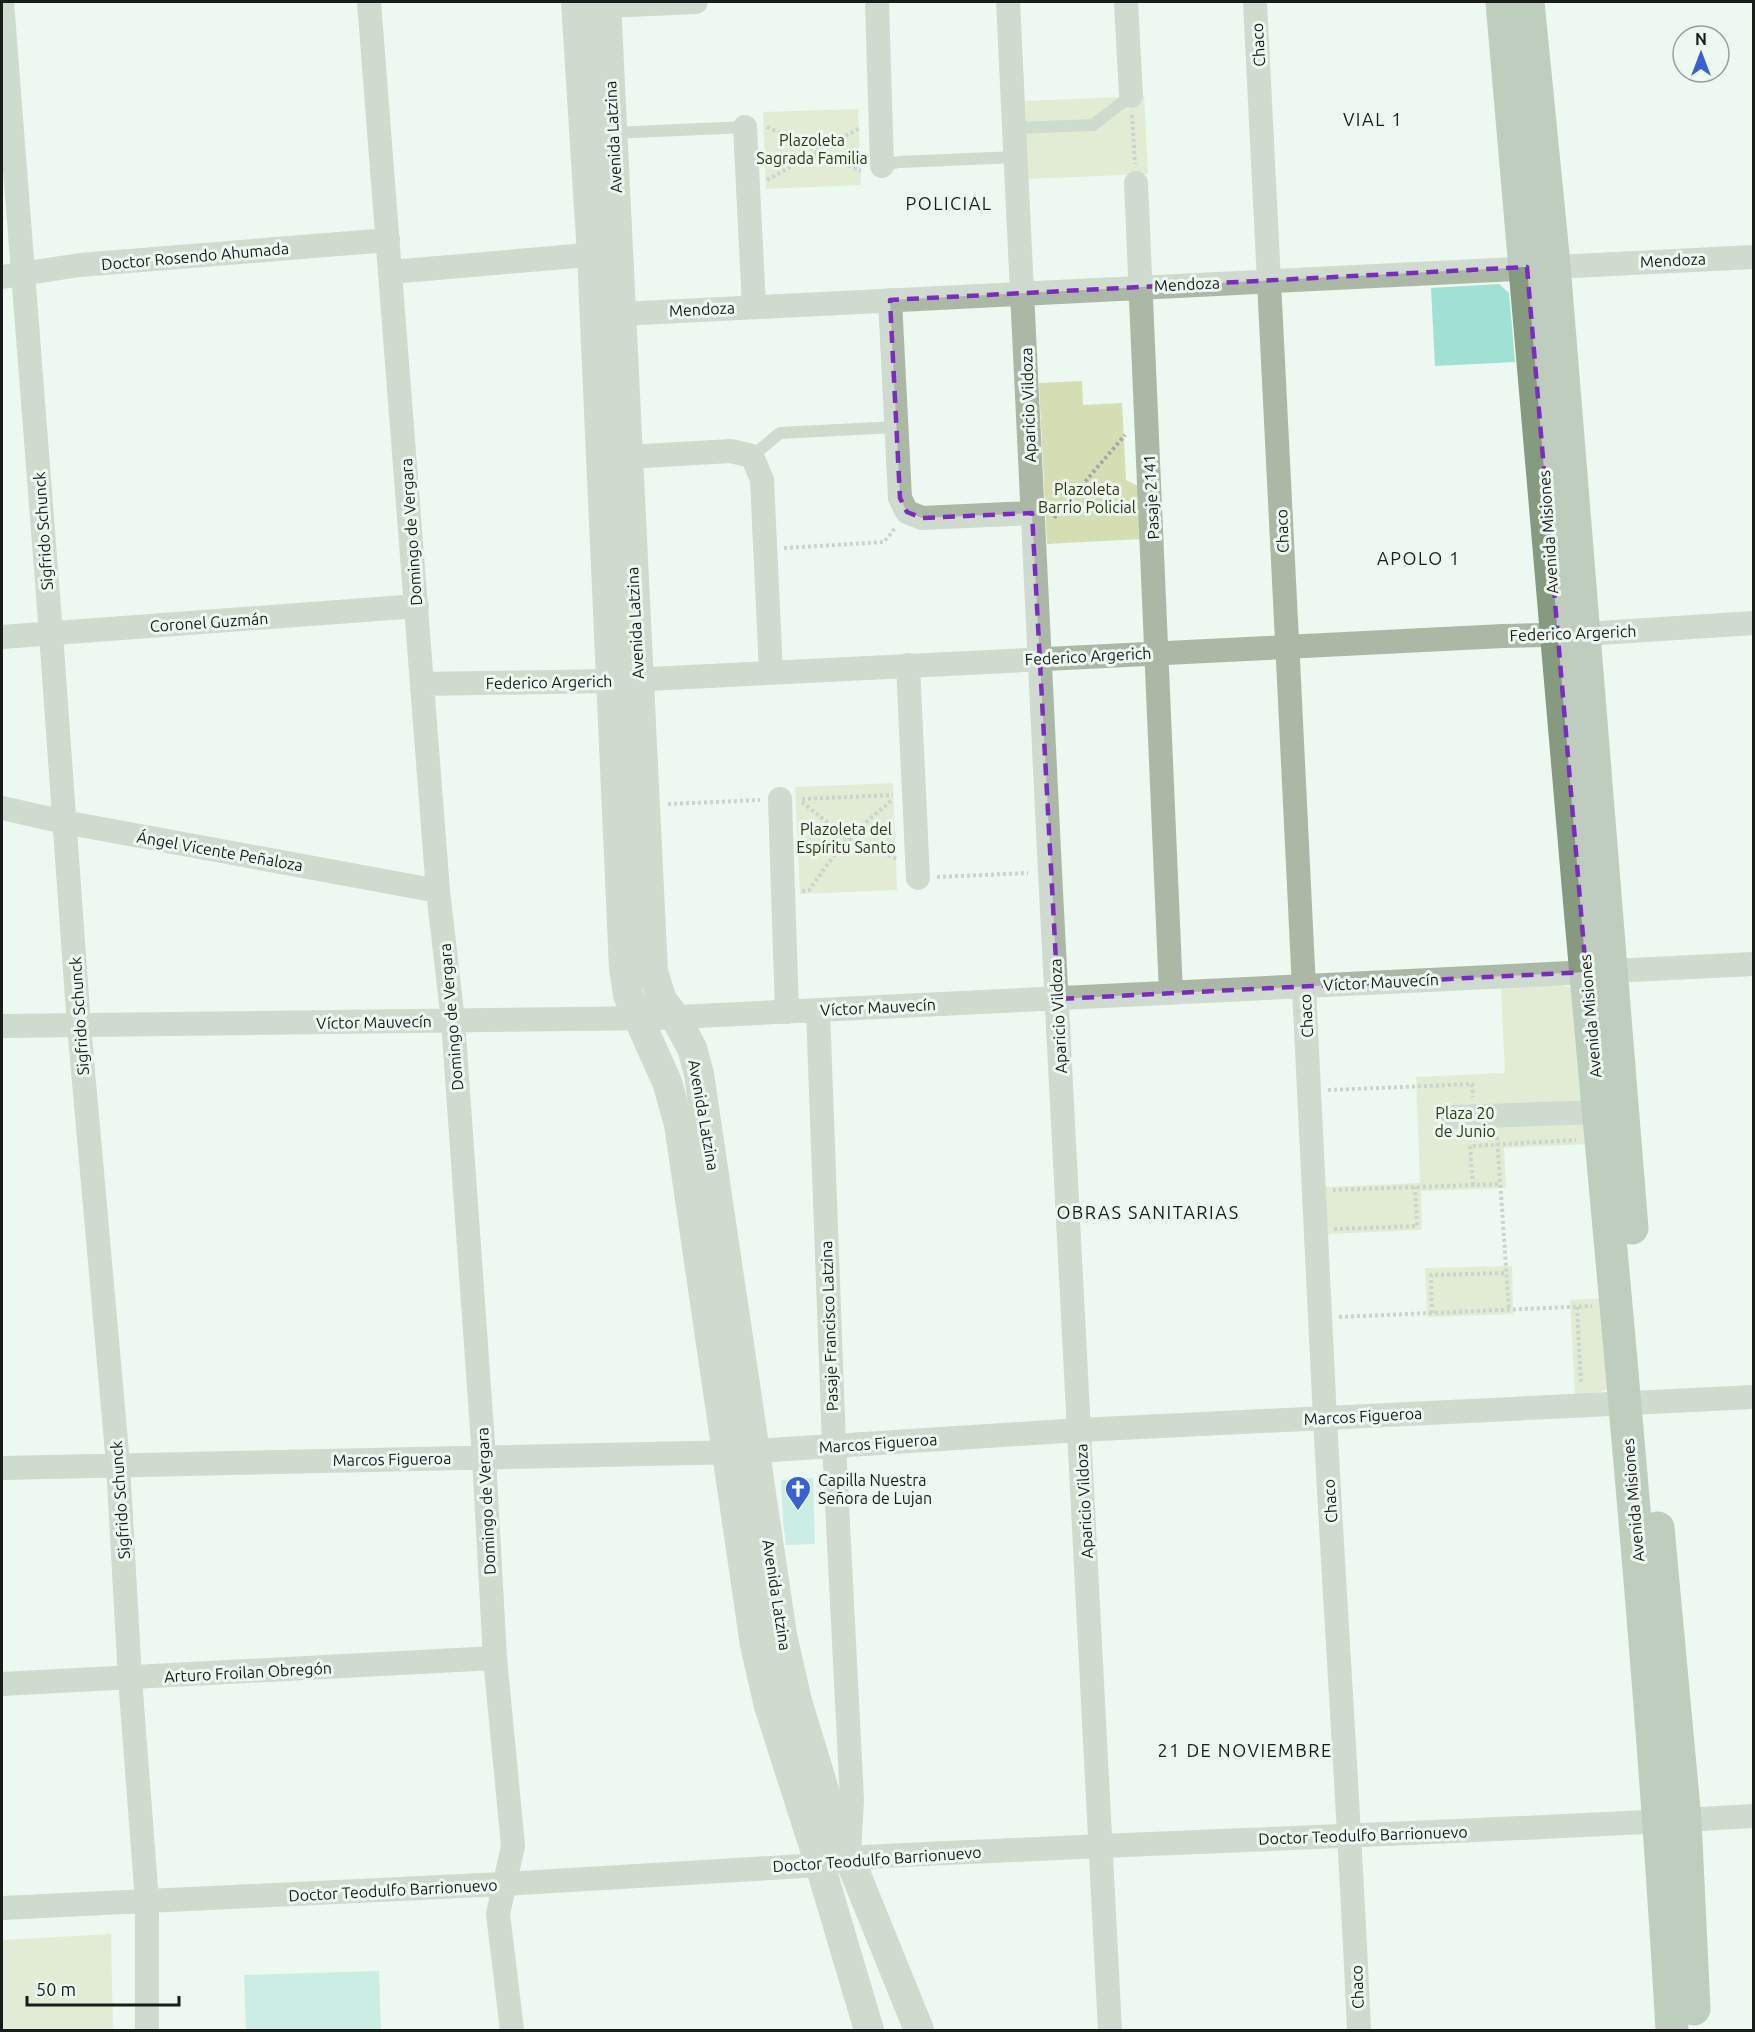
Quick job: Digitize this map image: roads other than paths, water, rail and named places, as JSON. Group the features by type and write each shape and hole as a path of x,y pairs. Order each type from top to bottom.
{"main road":[{"name":"Avenida Misiones","path":"1502,2 1540,266"},
{"name":"Avenida Misiones","path":"1528,2 1540,266 1570,633 1672,1820 1695,2031"},
{"name":"Avenida Misiones","path":"1598,972 1600,1125 1616,1305 1636,1403"},
{"name":"Avenida Misiones","path":"1672,1820 1672,2031"}],"street":[{"name":"Sigfrido Schunck","path":"2,2 12,276 51,634 79,1026 118,1464 130,1679 147,1901 147,2031"},
{"name":"Domingo de Vergara","path":"369,2 438,891 453,1021 484,1458 495,1658 513,1846 498,1914 512,2031"},
{"name":"Avenida Latzina","path":"576,2 605,254 624,680 644,805 652,972 662,1000 675,1017 692,1048 699,1074 741,1451 755,1645 769,1706 834,1861 920,2031"},
{"path":"606,4 696,2"},
{"path":"877,2 882,166"},
{"name":"Aparicio Vildoza","path":"1008,2 1110,2031"},
{"path":"1126,2 1131,96"},
{"name":"Chaco","path":"1256,2 1324,1418 1350,1837 1359,2031"},
{"name":"Avenida Latzina","path":"606,4 612,134 605,254 621,314 627,457 624,968 628,994 667,1082 680,1124 741,1451"},
{"path":"745,127 754,307"},
{"name":"Pasaje 2141","path":"1136,183 1171,993"},
{"name":"Doctor Rosendo Ahumada","path":"12,276 80,265 388,240"},
{"path":"391,272 605,254"},
{"name":"Mendoza","path":"621,314 1754,256"},
{"path":"890,300 900,498 907,512 922,519 1032,513"},
{"path":"627,457 731,450 752,456 762,480 771,672"},
{"name":"Coronel Guzmán","path":"2,637 417,606"},
{"name":"Federico Argerich","path":"422,684 624,680 1754,623"},
{"path":"908,665 918,878"},
{"path":"780,799 787,1012"},
{"name":"Ángel Vicente Peñaloza","path":"2,808 64,822 438,891"},
{"name":"Víctor Mauvecín","path":"2,1026 638,1019 1754,964"},
{"name":"Pasaje Francisco Latzina","path":"818,1010 834,1445 852,1800 834,1861"},
{"path":"1474,1117 1600,1125"},
{"name":"Marcos Figueroa","path":"2,1468 741,1451 1080,1430 1754,1397"},
{"name":"Arturo Froilan Obregón","path":"2,1684 495,1658"},
{"name":"Doctor Teodulfo Barrionuevo","path":"2,1908 503,1884 1101,1845 1350,1837 1754,1816"},
{"name":"Avenida Latzina","path":"834,1861 869,2031"}],"lane":[{"path":"1015,128 1093,125 1131,96"},
{"path":"612,134 745,127"},
{"path":"882,166 899,162 1016,157"},
{"path":"752,456 780,433 896,427"}],"place":[{"name":"Capilla Nuestra Señora de Lujan","path":"798,1512"}],"district":[{"name":"VIAL 1","path":"1373,120"},
{"name":"POLICIAL","path":"949,204"},
{"name":"APOLO 1","path":"1419,559"},
{"name":"OBRAS SANITARIAS","path":"1148,1213"},
{"name":"21 DE NOVIEMBRE","path":"1245,1751"}],"park label":[{"name":"Plazoleta Sagrada Familia","path":"812,149"},
{"name":"Plazoleta Barrio Policial","path":"1087,498"},
{"name":"Plazoleta del Espíritu Santo","path":"846,838"},
{"name":"Plaza 20 de Junio","path":"1465,1122"}]}
